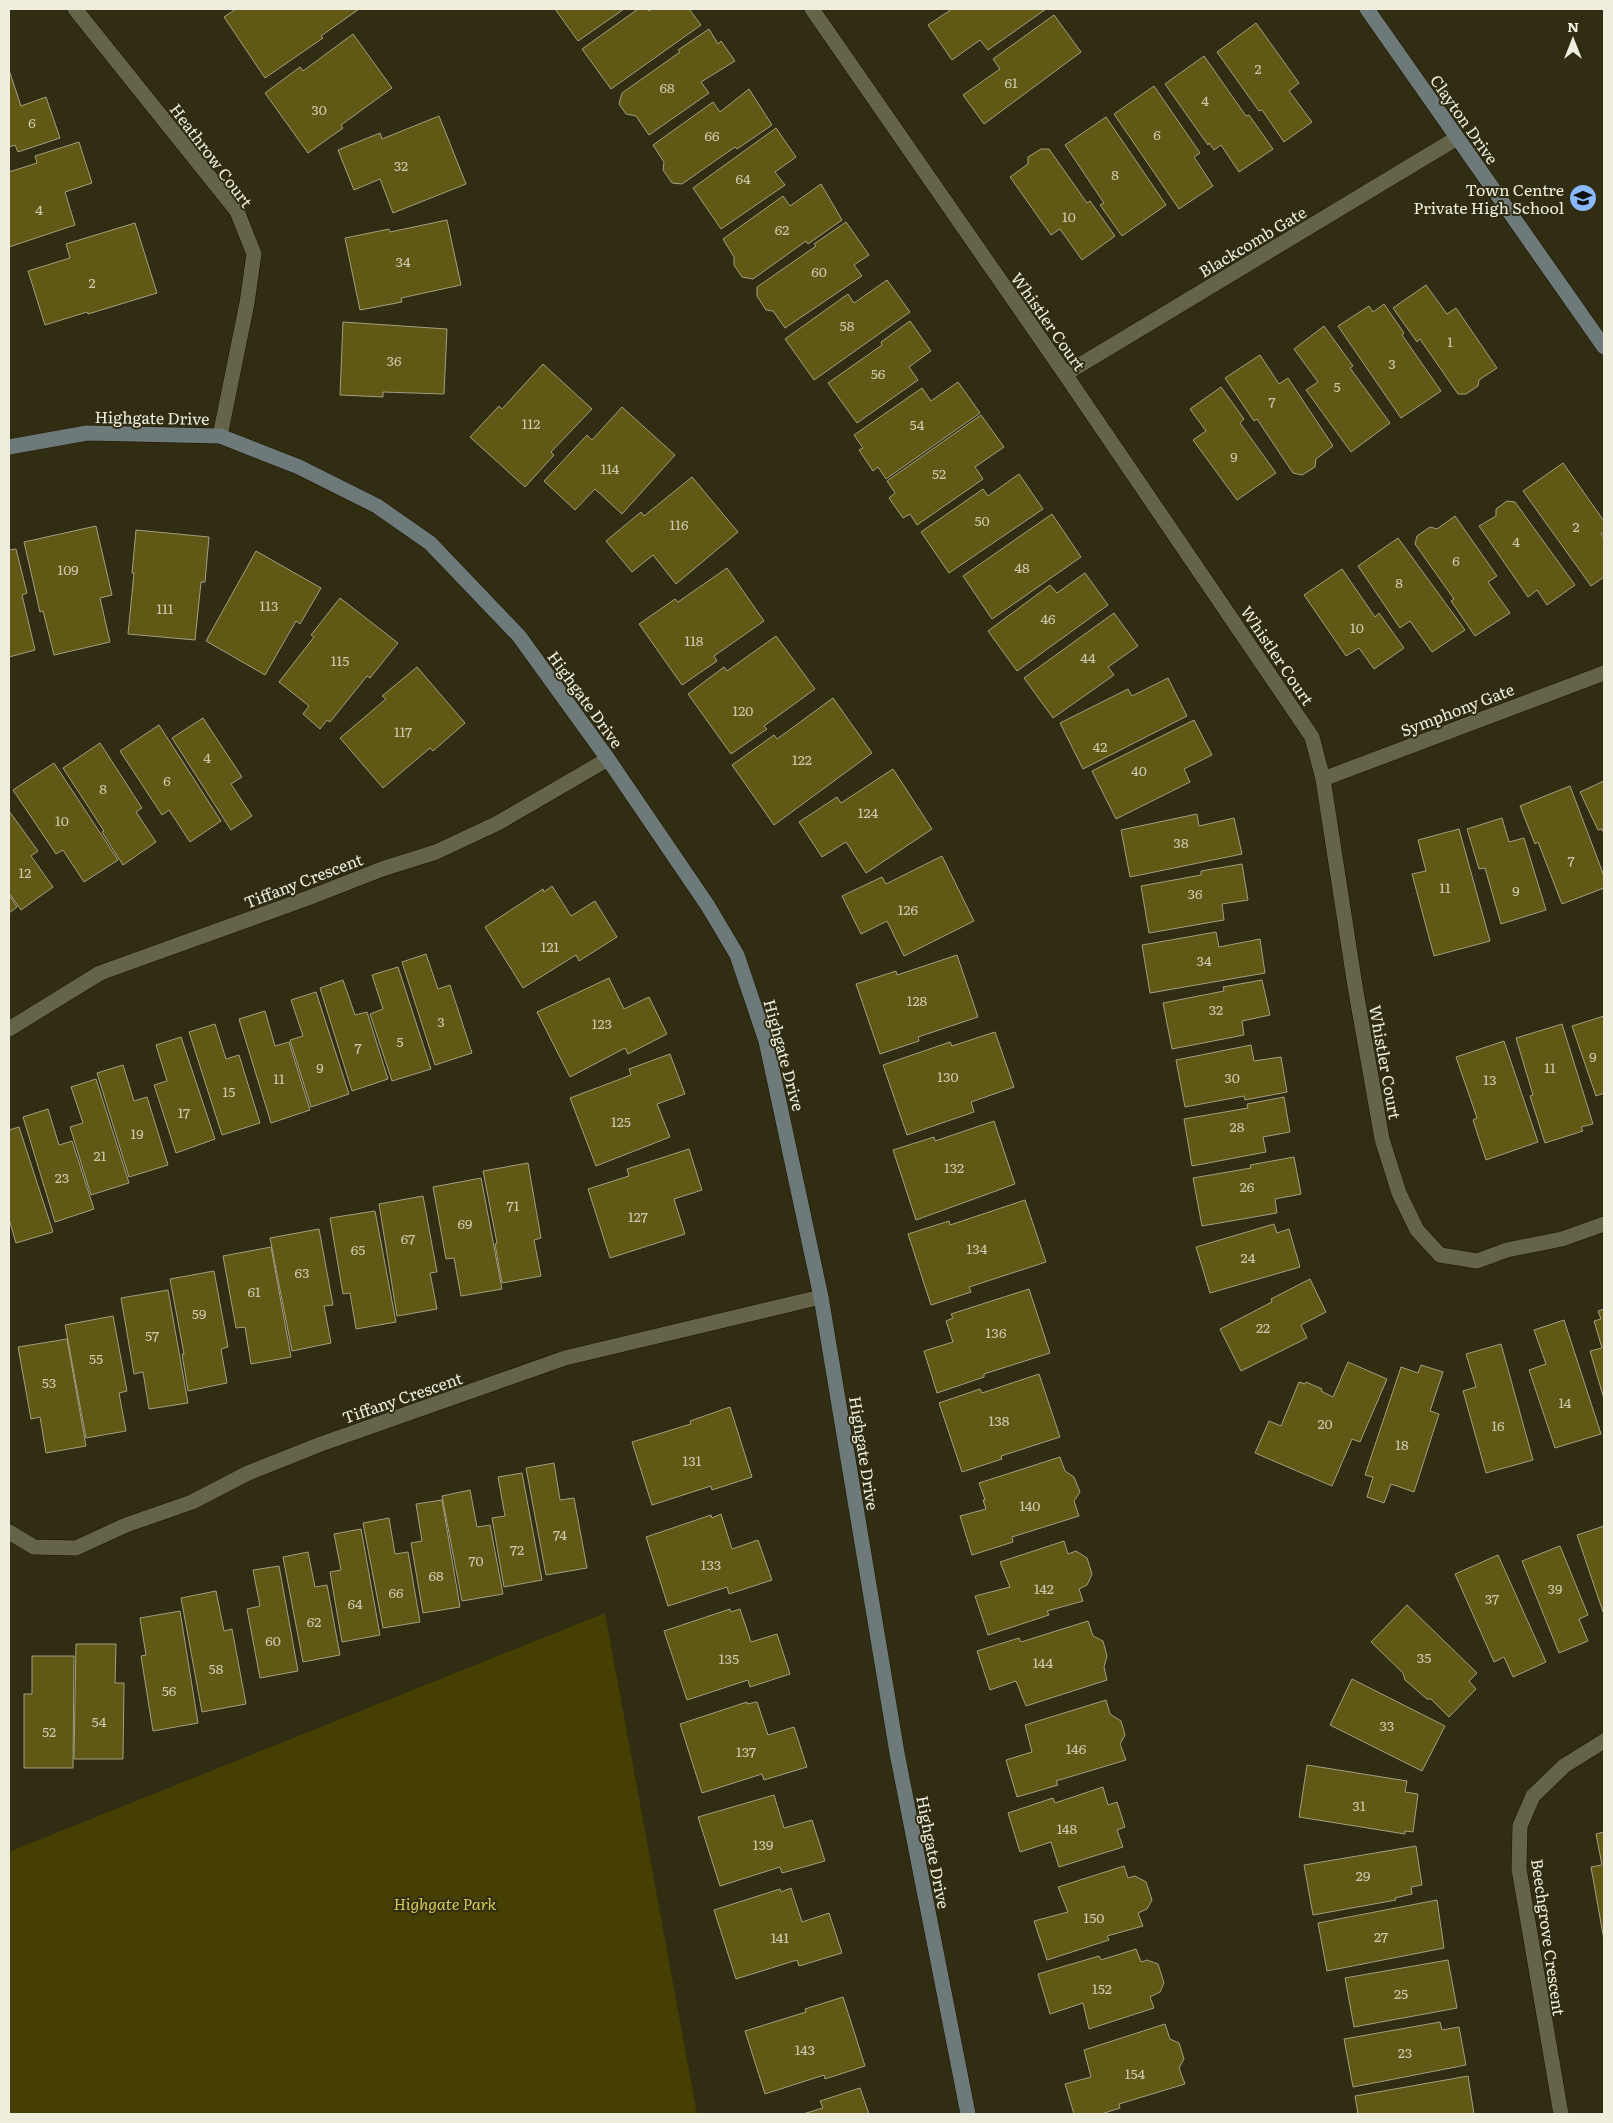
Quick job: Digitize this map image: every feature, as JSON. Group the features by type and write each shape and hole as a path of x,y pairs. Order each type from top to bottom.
{"street":[{"name":"Heathrow Court","path":"75,9 237,211 254,254 248,303 220,436"},
{"name":"Whistler Court","path":"812,9 1312,737 1323,779 1355,986 1382,1139 1400,1193 1417,1230 1440,1254 1477,1261 1507,1250 1562,1239 1604,1224"},
{"name":"Clayton Drive","path":"1367,9 1604,346"},
{"name":"Blackcomb Gate","path":"1064,374 1458,138"},
{"name":"Highgate Drive","path":"9,446 87,433 220,436 299,467 377,506 430,543 520,636 608,759 708,906 737,956 766,1041 821,1297 897,1753 968,2114"},
{"name":"Symphony Gate","path":"1323,779 1604,673"},
{"name":"Tiffany Crescent","path":"9,1029 100,973 308,898 382,869 436,852 498,824 608,759"},
{"name":"Tiffany Crescent","path":"9,1532 34,1548 76,1548 126,1525 192,1502 257,1469 321,1444 565,1358 821,1297"},
{"name":"Beechgrove Crescent","path":"1561,2114 1519,1869 1520,1826 1533,1796 1564,1766 1604,1742"}],"green space":[{"name":"Highgate Park","path":"605,1613 697,2114 9,2114 9,1852"}],"building":[{"path":"236,9 359,9 321,36 323,38 265,78 224,17"},
{"path":"555,9 624,9 578,41"},
{"path":"638,9 647,9 649,11 652,9 689,9 701,25 611,89 582,49"},
{"path":"952,9 1046,9 988,50 980,40 952,60 928,25"},
{"path":"1054,15 1081,52 984,124 963,95 1000,69 993,59"},
{"path":"1256,23 1299,83 1289,91 1312,122 1284,142 1262,110 1259,111 1217,52"},
{"path":"709,29 718,44 721,41 735,61 701,82 709,93 649,135 636,116 626,114 619,104 622,93"},
{"path":"353,34 392,88 341,125 343,128 308,153 265,93 300,67 303,71"},
{"path":"1204,56 1246,116 1249,115 1273,149 1239,172 1221,145 1214,150 1209,143 1208,145 1165,84"},
{"path":"9,70 21,106 46,97 60,138 18,152 15,145 9,147"},
{"path":"1154,86 1200,153 1194,157 1213,186 1179,209 1114,114"},
{"path":"749,89 772,125 737,149 735,147 682,184 672,183 663,170 664,162 653,145 713,102 720,112"},
{"path":"439,116 466,184 393,213 380,179 354,190 338,150 380,133 382,139"},
{"path":"1106,117 1166,205 1122,236 1100,205 1104,203 1065,145"},
{"path":"776,128 796,157 775,172 785,185 721,229 693,188"},
{"path":"79,142 92,183 65,192 75,225 9,247 9,172 37,163 35,156"},
{"path":"1041,149 1049,149 1087,203 1090,201 1115,236 1082,260 1060,229 1051,235 1010,177 1028,164 1028,157"},
{"path":"821,184 842,220 808,244 806,241 753,279 742,277 734,265 734,257 723,239 783,196 790,206"},
{"path":"447,220 461,285 401,298 402,302 360,310 345,238 389,229 390,232"},
{"path":"846,222 869,255 854,265 862,276 785,328 773,311 766,310 757,296 757,287 816,246 814,244"},
{"path":"135,223 157,293 45,325 28,271 70,258 66,244"},
{"path":"887,280 910,312 814,380 785,339 848,294 854,303"},
{"path":"1426,285 1447,314 1456,308 1497,368 1479,380 1478,386 1466,394 1458,394 1420,339 1417,342 1393,308"},
{"path":"1384,304 1404,333 1402,335 1441,391 1401,418 1338,326 1369,306 1373,312"},
{"path":"910,321 931,351 909,367 918,380 857,423 828,383 882,345 881,342"},
{"path":"343,322 447,329 444,394 383,392 383,397 340,395"},
{"path":"1324,326 1353,366 1350,368 1390,423 1351,452 1306,390 1318,382 1294,349"},
{"path":"1260,355 1279,384 1288,378 1333,446 1316,459 1315,467 1302,475 1293,473 1257,419 1254,421 1225,378"},
{"path":"543,364 592,409 551,452 554,455 525,487 470,437 499,406 502,409"},
{"path":"958,382 980,413 886,479 878,467 873,471 859,450 863,448 854,435 922,388 931,401"},
{"path":"1221,387 1244,419 1240,423 1276,473 1237,500 1193,440 1206,431 1190,409"},
{"path":"622,407 675,455 622,514 595,489 575,510 544,481 587,435 592,440"},
{"path":"981,415 1004,447 975,467 983,479 917,525 910,514 903,518 889,498 895,493 887,481"},
{"path":"1563,463 1604,521 1604,532 1601,534 1604,538 1604,577 1591,586 1523,491"},
{"path":"1019,474 1043,509 949,573 921,532 983,489 988,496"},
{"path":"692,477 738,532 676,584 653,555 632,572 606,541 641,512 644,516"},
{"path":"1507,501 1515,502 1575,585 1547,605 1537,590 1528,597 1479,526 1496,516 1496,509"},
{"path":"1052,514 1081,557 992,619 963,576"},
{"path":"1455,516 1497,576 1488,582 1510,613 1475,636 1451,601 1454,599 1415,544 1417,536 1430,527 1437,529"},
{"path":"96,526 112,595 100,598 110,642 54,655 43,611 40,612 24,542"},
{"path":"136,530 209,537 205,582 201,582 195,640 128,634"},
{"path":"1398,538 1465,630 1432,652 1410,621 1400,628 1358,566"},
{"path":"16,549 27,593 22,595 35,650 9,657 9,550"},
{"path":"256,551 321,588 300,624 296,621 265,675 206,641"},
{"path":"727,568 764,621 714,656 717,661 682,685 639,624 675,599 678,602"},
{"path":"1342,569 1375,617 1379,613 1404,648 1374,669 1359,648 1346,656 1304,595"},
{"path":"1085,573 1108,605 1017,671 988,631 1050,585 1057,593"},
{"path":"340,598 398,643 370,678 367,676 330,722 327,720 320,729 303,714 309,706 279,682 314,637 311,635"},
{"path":"1114,613 1138,646 1108,667 1114,675 1053,718 1024,678"},
{"path":"776,636 815,689 764,726 767,729 731,754 688,694 724,667 727,671"},
{"path":"417,667 465,723 433,751 430,748 383,788 340,738 386,699 382,696"},
{"path":"1168,678 1187,716 1083,769 1060,723 1128,689 1132,696"},
{"path":"833,698 872,753 774,825 732,765 774,735 777,739"},
{"path":"203,718 242,777 231,784 252,816 231,830 172,738"},
{"path":"1194,720 1212,755 1184,769 1190,782 1116,819 1092,771"},
{"path":"159,725 221,821 190,842 169,810 162,815 120,751"},
{"path":"100,743 142,808 136,812 156,842 123,865 102,832 104,831 63,768"},
{"path":"54,763 118,860 84,882 63,850 56,854 13,790"},
{"path":"893,769 932,829 866,873 846,842 822,857 799,822 837,797 841,803"},
{"path":"1604,781 1604,834 1602,829 1598,830 1580,792"},
{"path":"1570,786 1604,876 1604,888 1562,904 1538,842 1535,844 1520,806"},
{"path":"9,811 38,851 31,856 53,887 21,910 9,893"},
{"path":"1197,814 1199,826 1234,818 1242,854 1130,877 1121,830"},
{"path":"1502,818 1509,842 1524,838 1546,910 1501,924 1485,868 1479,869 1467,829"},
{"path":"1459,829 1490,941 1434,956 1412,874 1426,871 1418,840"},
{"path":"942,856 974,921 904,956 887,921 861,934 842,896 882,877 886,884"},
{"path":"1242,864 1248,900 1222,904 1224,920 1149,933 1141,886 1201,875 1201,871"},
{"path":"552,886 571,916 595,901 617,937 579,961 576,955 523,988 485,927 543,889 544,892"},
{"path":"9,895 17,907 9,913"},
{"path":"1216,932 1219,947 1260,939 1265,973 1150,993 1142,945"},
{"path":"426,954 438,989 450,985 472,1053 435,1065 402,962"},
{"path":"957,955 978,1017 918,1037 919,1041 880,1054 856,984 896,971 897,975"},
{"path":"398,967 431,1069 392,1081 370,1014 383,1009 372,975"},
{"path":"609,978 624,1009 649,997 667,1034 628,1054 625,1048 570,1077 537,1012"},
{"path":"343,980 355,1015 367,1012 388,1079 352,1091 320,988"},
{"path":"1262,980 1270,1015 1242,1021 1244,1035 1172,1049 1163,1003 1224,991 1223,987"},
{"path":"316,992 349,1094 311,1107 290,1040 303,1036 291,1000"},
{"path":"265,1011 275,1046 289,1042 310,1110 271,1123 239,1019"},
{"path":"1604,1016 1604,1093 1596,1096 1572,1026"},
{"path":"215,1024 226,1059 239,1055 260,1123 222,1135 189,1032"},
{"path":"1562,1024 1593,1124 1581,1127 1583,1131 1545,1143 1530,1096 1533,1095 1516,1038"},
{"path":"995,1032 1014,1087 971,1102 974,1112 907,1135 883,1065 950,1042 952,1046"},
{"path":"181,1037 215,1139 176,1153 154,1085 167,1081 156,1045"},
{"path":"1504,1041 1538,1142 1486,1160 1473,1120 1477,1118 1456,1057"},
{"path":"1251,1045 1254,1061 1281,1057 1287,1092 1245,1100 1244,1096 1185,1107 1176,1060"},
{"path":"670,1054 685,1094 657,1104 670,1137 596,1166 570,1098 631,1075 629,1069"},
{"path":"123,1065 134,1101 147,1097 168,1165 129,1177 97,1073"},
{"path":"96,1079 129,1183 91,1195 70,1127 83,1123 71,1087"},
{"path":"1284,1097 1290,1132 1263,1137 1266,1152 1192,1166 1184,1119 1248,1108 1247,1104"},
{"path":"48,1109 59,1145 72,1141 94,1209 55,1222 23,1117"},
{"path":"994,1121 1015,1184 916,1220 893,1150 934,1137 935,1141"},
{"path":"19,1127 53,1232 16,1243 9,1219 9,1130"},
{"path":"689,1149 702,1190 674,1199 685,1234 610,1258 588,1189 629,1176 627,1169"},
{"path":"1294,1157 1301,1194 1275,1199 1277,1213 1202,1226 1193,1178 1251,1168 1250,1165"},
{"path":"528,1163 541,1238 534,1240 541,1276 502,1283 495,1244 497,1243 483,1171"},
{"path":"481,1178 502,1289 461,1296 454,1258 446,1259 433,1187"},
{"path":"423,1196 437,1272 430,1273 437,1309 397,1316 379,1204"},
{"path":"1025,1200 1046,1262 969,1287 971,1292 931,1305 908,1234 949,1221 950,1225"},
{"path":"375,1211 396,1322 356,1329 350,1293 343,1294 330,1218"},
{"path":"1274,1224 1277,1233 1289,1229 1300,1267 1210,1293 1196,1247"},
{"path":"319,1229 333,1305 324,1306 331,1343 292,1351 270,1238"},
{"path":"271,1247 291,1357 251,1364 245,1327 236,1328 223,1256"},
{"path":"214,1271 228,1347 221,1349 227,1383 188,1391 182,1354 184,1354 170,1279"},
{"path":"1310,1279 1326,1312 1301,1325 1307,1338 1241,1371 1220,1329 1272,1302 1271,1299"},
{"path":"1029,1289 1050,1353 984,1374 984,1377 937,1393 924,1351 953,1342 946,1321 953,1318 951,1314"},
{"path":"168,1290 188,1403 149,1409 143,1372 134,1374 121,1298"},
{"path":"1604,1309 1604,1399 1590,1351 1602,1348 1594,1321 1601,1319 1598,1311"},
{"path":"113,1316 127,1391 119,1393 126,1431 86,1438 65,1325"},
{"path":"1564,1320 1601,1434 1555,1448 1529,1370 1546,1364 1534,1330"},
{"path":"67,1339 86,1446 46,1453 40,1417 31,1419 18,1347"},
{"path":"1501,1344 1533,1460 1486,1473 1463,1391 1476,1387 1466,1354"},
{"path":"1348,1362 1387,1379 1360,1442 1352,1439 1332,1486 1255,1453 1269,1421 1281,1426 1299,1382 1305,1384 1306,1382 1322,1389 1321,1391 1333,1397"},
{"path":"1421,1365 1443,1372 1430,1411 1439,1414 1414,1492 1391,1484 1384,1503 1367,1497 1373,1477 1365,1475 1401,1367 1418,1373"},
{"path":"1039,1374 1060,1437 1001,1456 1002,1459 962,1472 939,1403 980,1389 982,1393"},
{"path":"730,1407 752,1477 712,1490 711,1486 652,1505 632,1442 691,1424 690,1421"},
{"path":"1060,1457 1065,1471 1074,1477 1080,1492 1074,1501 1079,1516 1012,1537 1013,1542 972,1555 960,1516 986,1509 979,1483"},
{"path":"554,1463 560,1500 574,1498 587,1568 546,1575 526,1468"},
{"path":"522,1473 542,1580 504,1587 492,1518 505,1516 498,1477"},
{"path":"470,1490 477,1527 490,1525 503,1594 462,1601 442,1496"},
{"path":"442,1500 460,1607 423,1613 411,1543 422,1541 416,1504"},
{"path":"721,1514 732,1549 758,1540 772,1580 729,1594 727,1587 668,1606 646,1537 711,1515 712,1518"},
{"path":"389,1518 395,1554 408,1552 420,1622 383,1628 363,1523"},
{"path":"1604,1526 1604,1612 1603,1612 1577,1535"},
{"path":"361,1529 380,1635 342,1642 330,1572 341,1570 334,1534"},
{"path":"1064,1541 1068,1554 1076,1551 1087,1558 1092,1574 1087,1585 1079,1589 1083,1601 1047,1611 1049,1615 988,1635 975,1596 1010,1587 1000,1562"},
{"path":"1560,1546 1588,1615 1579,1619 1588,1641 1559,1653 1522,1561"},
{"path":"308,1552 315,1587 327,1585 340,1655 303,1662 283,1557"},
{"path":"1498,1555 1546,1662 1513,1677 1504,1657 1494,1662 1455,1574"},
{"path":"279,1566 298,1671 260,1678 247,1609 260,1606 253,1570"},
{"path":"216,1591 224,1631 232,1629 246,1704 202,1712 181,1598"},
{"path":"1407,1605 1477,1673 1469,1681 1476,1689 1449,1717 1431,1699 1427,1699 1405,1680 1403,1673 1371,1642"},
{"path":"730,1609 731,1612 740,1609 751,1642 777,1634 790,1674 750,1687 748,1680 687,1700 664,1631"},
{"path":"180,1611 198,1723 153,1731 141,1656 146,1655 140,1618"},
{"path":"1088,1621 1093,1636 1103,1641 1107,1656 1104,1667 1107,1680 1026,1706 1016,1681 990,1690 977,1651 1019,1638 1021,1642"},
{"path":"76,1644 116,1644 115,1683 124,1683 123,1759 74,1759"},
{"path":"32,1656 74,1656 73,1768 24,1768 24,1694 32,1694"},
{"path":"1352,1679 1445,1726 1422,1771 1330,1725"},
{"path":"1106,1700 1110,1714 1121,1721 1125,1735 1120,1744 1126,1760 1056,1781 1058,1785 1017,1797 1006,1760 1032,1752 1025,1725"},
{"path":"747,1702 747,1704 757,1702 768,1735 794,1727 807,1767 764,1780 762,1774 702,1793 680,1724"},
{"path":"1307,1765 1407,1781 1405,1792 1418,1794 1413,1832 1405,1831 1405,1834 1299,1817"},
{"path":"1103,1787 1108,1805 1117,1802 1125,1827 1117,1830 1123,1847 1059,1867 1051,1842 1020,1852 1008,1813 1053,1798 1055,1803"},
{"path":"774,1795 784,1828 812,1820 825,1861 782,1873 780,1867 720,1886 698,1817"},
{"path":"1604,1832 1604,1940 1591,1867 1602,1865 1596,1834"},
{"path":"1416,1846 1422,1885 1411,1887 1412,1894 1395,1898 1396,1900 1313,1915 1304,1865"},
{"path":"1124,1866 1128,1878 1135,1876 1146,1882 1152,1900 1147,1909 1138,1913 1143,1926 1107,1936 1109,1940 1047,1960 1034,1921 1068,1912 1058,1887"},
{"path":"791,1888 802,1922 829,1913 842,1953 799,1966 797,1960 736,1979 714,1910 780,1889 781,1892"},
{"path":"1437,1900 1444,1948 1327,1971 1318,1923"},
{"path":"1136,1949 1141,1962 1147,1960 1158,1964 1164,1983 1160,1992 1150,1997 1154,2008 1089,2029 1083,2003 1050,2014 1038,1974 1099,1956 1101,1960"},
{"path":"1448,1960 1457,2008 1354,2027 1345,1978"},
{"path":"843,1997 865,2066 825,2079 824,2075 765,2094 745,2031 806,2012 805,2009"},
{"path":"1440,2022 1442,2030 1459,2027 1466,2065 1353,2087 1344,2039"},
{"path":"1165,2024 1170,2039 1179,2043 1184,2059 1179,2068 1185,2084 1119,2104 1120,2108 1101,2114 1074,2114 1065,2084 1091,2077 1084,2050"},
{"path":"1468,2076 1474,2114 1358,2114 1355,2096"},
{"path":"860,2088 869,2114 803,2114 823,2108 820,2101"}],"place":[{"name":"Town Centre Private High School","path":"1583,198"}]}
